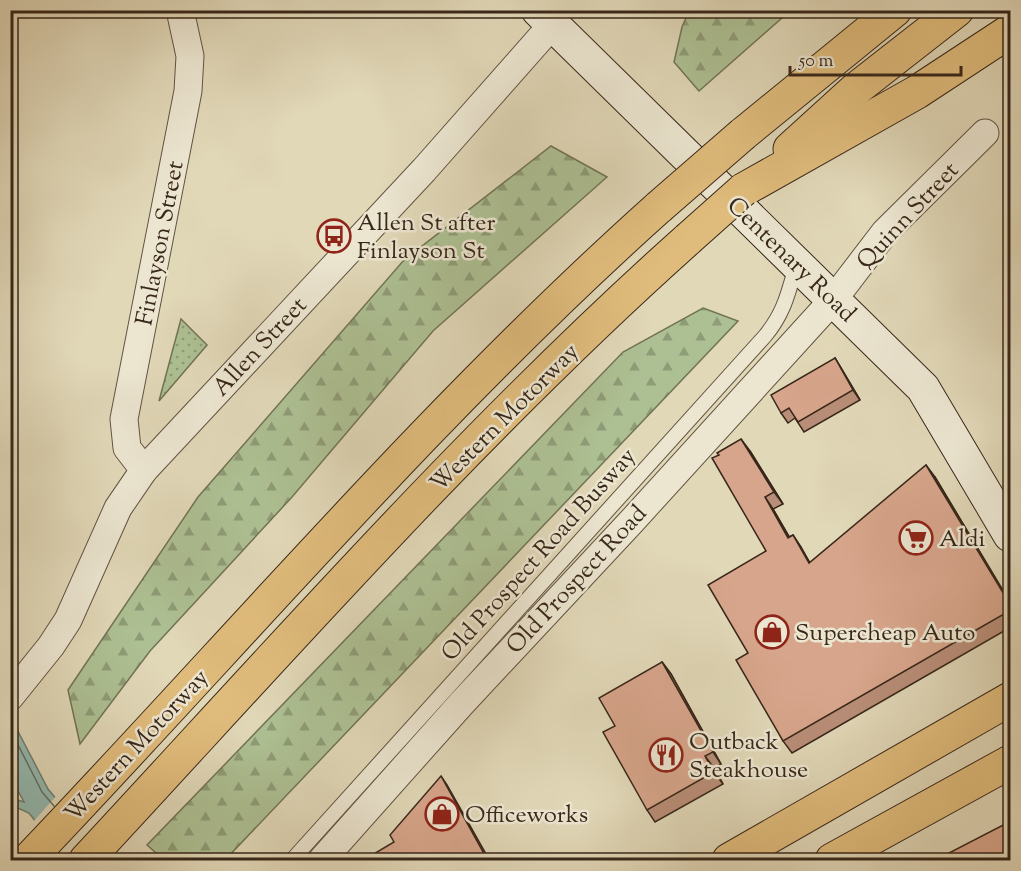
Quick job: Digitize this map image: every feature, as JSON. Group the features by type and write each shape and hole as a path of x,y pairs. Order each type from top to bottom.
{"highway":[{"name":"Western Motorway","path":"32,856 421,438 549,308 743,134 895,10"},
{"path":"774,168 856,89 957,10"},
{"path":"774,168 917,92 1011,31"},
{"name":"Western Motorway","path":"86,861 475,443 570,349 688,239 743,190 774,168"},
{"path":"729,861 1011,699"},
{"path":"832,861 1011,762"}],"main road":[{"name":"Centenary Road","path":"545,18 923,388 1011,535"}],"street":[{"name":"Finlayson Street","path":"144,470 127,448 124,418 188,91 190,56 180,10"},
{"name":"Allen Street","path":"17,688 51,646 68,620 118,508 144,470 424,170 545,18"},
{"name":"Quinn Street","path":"833,300 885,232 985,133"},
{"name":"Old Prospect Road","path":"322,861 461,704 833,300"}],"lane":[{"name":"Old Prospect Road Busway","path":"292,861 765,336 777,321 786,304 796,264"}],"green space":[{"path":"689,10 790,11 699,91 674,62 682,27"},
{"path":"551,146 607,177 433,331 292,497 150,651 80,744 68,690 198,497 404,260"},
{"path":"703,308 738,321 225,860 164,860 147,845 623,352"},
{"path":"181,319 207,345 159,401"}],"water":[{"path":"10,716 48,789 107,860 66,860 29,813 11,805 11,798 24,802 11,778"}],"pier":[{"path":"57,795 110,860 62,860 33,822"}],"building":[{"path":"835,358 853,390 798,422 789,408 781,413 771,395"},
{"path":"741,439 774,492 765,497 788,538 793,535 809,563 926,465 1011,606 1011,610 783,741 736,660 748,653 708,585 766,551 712,458"},
{"name":"Outback Steakhouse","path":"662,662 713,752 705,756 714,772 647,810 603,732 615,726 599,698"},
{"name":"Officeworks","path":"441,776 488,861 362,861 394,842 390,835"},
{"path":"1011,821 1011,861 948,861 945,855"}],"place":[{"name":"Allen St after Finlayson St","path":"334,236"},
{"name":"Aldi","path":"916,538"},
{"name":"Supercheap Auto","path":"772,632"},
{"name":"Outback Steakhouse","path":"666,755"},
{"name":"Officeworks","path":"442,814"}]}
